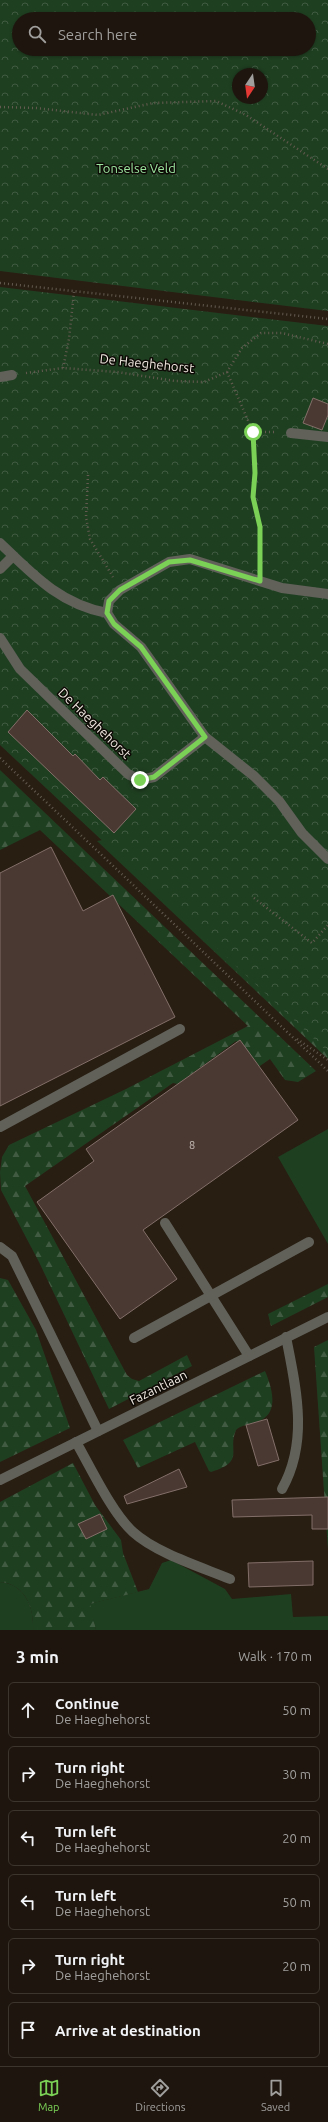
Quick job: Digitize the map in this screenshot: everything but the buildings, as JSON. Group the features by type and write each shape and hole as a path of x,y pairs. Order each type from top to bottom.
{"street":[{"path":"0,377 12,375"},
{"path":"291,433 328,437"},
{"path":"0,543 38,579 66,600 88,610 107,613"},
{"path":"0,569 13,556"},
{"path":"328,594 282,588 190,560 169,562 120,590 109,601 107,613 114,624 141,647 205,737 254,776 274,796 302,833 328,859"},
{"name":"De Haeghehorst","path":"0,638 20,668 128,774 140,780 154,777 205,737"},
{"path":"0,1126 180,1029"},
{"path":"164,1223 249,1356"},
{"path":"134,1338 309,1242"},
{"path":"0,1247 12,1256 98,1431"},
{"name":"Fazantlaan","path":"0,1480 328,1317"},
{"path":"282,1489 290,1476 296,1457 298,1436 296,1385 286,1337"},
{"path":"76,1442 122,1519 134,1533 151,1546 230,1579"}],"path":[{"path":"0,107 36,108 98,115 154,103 216,101 246,115 328,169"},
{"path":"0,283 328,320"},
{"path":"63,368 70,339 74,292"},
{"path":"260,581 260,527 253,497 255,473 253,432 227,372 242,348 260,333 282,333 328,344"},
{"name":"De Haeghehorst","path":"12,375 63,368 117,372 175,381 204,382 227,372"},
{"path":"253,432 291,433"},
{"path":"88,475 86,517 90,539 120,590"},
{"path":"0,758 328,1071"},
{"path":"254,898 312,943 328,925"},
{"path":"291,1035 328,1060"}],"green space":[{"name":"Tonselse Veld","path":"0,0 328,0 328,311 0,271"},
{"path":"0,287 328,326 328,1052 0,745"},
{"path":"0,770 316,1071 298,1082 285,1080 270,1059 257,1068 236,1041 178,1084 173,1083 25,1186 127,1375 132,1379 139,1381 187,1355 192,1366 109,1409 39,1262 1,1190 0,1172 2,1157 9,1145 126,1089 248,1026 40,830 0,850"},
{"path":"108,839 328,1009 328,1059 97,841"},
{"path":"328,1129 328,1244 278,1157"},
{"path":"0,1278 8,1280 36,1330 70,1428 0,1462"},
{"path":"328,1284 328,1297 271,1326 268,1314"},
{"path":"328,1340 328,1550 314,1347"},
{"path":"265,1371 272,1396 271,1409 268,1415 263,1419 242,1426 236,1430 233,1444 233,1455 228,1464 222,1468 211,1472 209,1471 195,1442 138,1468 123,1440"},
{"path":"73,1463 95,1505 121,1540 123,1553 138,1592 90,1604 96,1630 33,1630 30,1605 22,1592 16,1587 0,1582 0,1502"},
{"path":"171,1560 225,1589 232,1599 291,1594 293,1617 328,1616 328,1630 96,1630 89,1604 149,1589 162,1563"},
{"path":"0,1582 16,1587 22,1592 30,1605 33,1630 0,1630"}],"route":[{"path":"140,780 154,777 205,737 187,714 141,647 114,624 107,613 109,601 120,590 169,562 190,560 260,581 260,527 253,497 255,473 253,432"}]}
